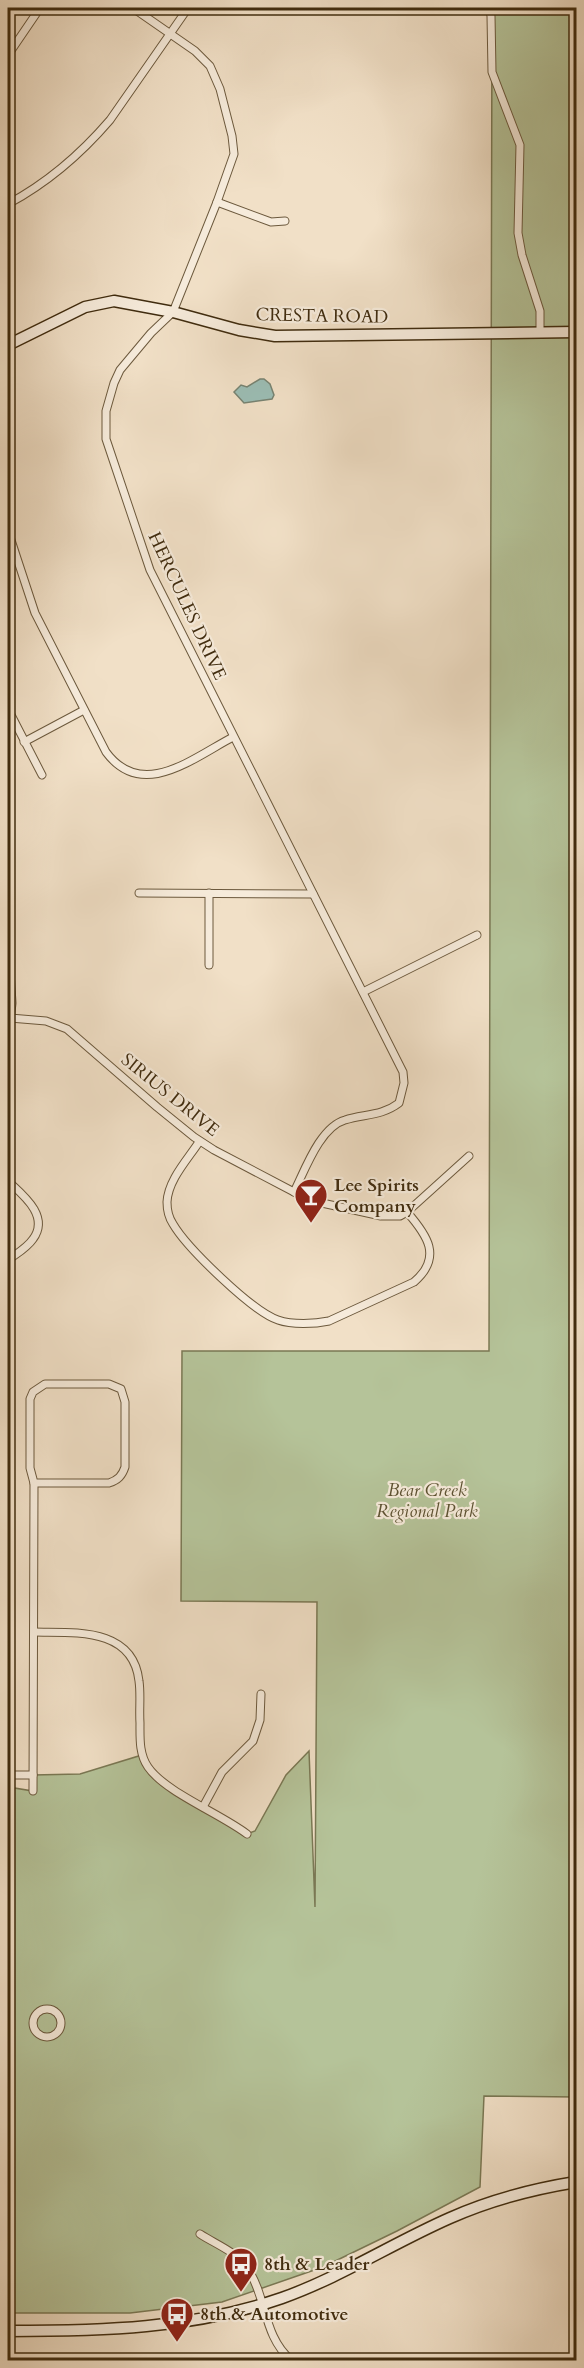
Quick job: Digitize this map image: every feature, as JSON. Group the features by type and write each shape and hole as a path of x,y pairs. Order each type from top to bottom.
{"main road":[{"name":"CRESTA ROAD","path":"8,345 69,314 100,303 130,303 174,312 239,330 275,336 576,332"},
{"path":"8,2331 90,2331 141,2328 191,2321 262,2304 330,2278 466,2211 522,2193 576,2182"}],"street":[{"path":"8,54 40,8"},
{"name":"HERCULES DRIVE","path":"133,8 204,58 210,66 220,89 232,136 234,154 174,312 151,333 120,370 109,396 106,411 106,439 150,570 403,1072 403,1093 399,1103 382,1113 346,1119 329,1129 294,1192"},
{"path":"8,204 55,175 96,136 110,120 188,8"},
{"path":"489,8 492,16 492,72 520,145 518,233 522,255 540,310 540,332"},
{"path":"217,202 271,222 285,221"},
{"path":"8,531 35,613 106,752 123,770 144,776 171,770 233,737"},
{"path":"8,709 42,775"},
{"path":"24,742 84,710"},
{"path":"139,892 313,894"},
{"path":"209,893 209,966"},
{"path":"363,992 477,935"},
{"path":"8,956 11,981 8,1029"},
{"name":"SIRIUS DRIVE","path":"10,1018 46,1021 67,1029 199,1142 294,1192 322,1203 381,1216 400,1216 407,1212"},
{"path":"199,1142 171,1184 167,1200 173,1225 221,1278 269,1316 279,1320 329,1321 414,1282 427,1266 430,1249 425,1232 407,1212 469,1156"},
{"path":"8,1181 33,1205 38,1222 34,1239 8,1260"},
{"path":"33,1791 34,1483 30,1468 30,1399 33,1392 45,1384 109,1384 121,1389 125,1402 125,1467 120,1478 109,1483 34,1483"},
{"path":"35,1632 90,1633 114,1642 124,1649 139,1680 140,1743 147,1765 163,1782 247,1834"},
{"path":"203,1807 222,1772 253,1741 260,1720 261,1694"},
{"path":"8,1775 33,1775"},
{"path":"51,2009 59,2016 61,2026 54,2035 44,2036 36,2030 34,2019 40,2011 51,2009"},
{"path":"200,2234 241,2260 250,2271 269,2328 276,2342 291,2361"}],"green space":[{"name":"Bear Creek Regional Park","path":"492,8 576,8 576,2097 484,2096 480,2187 323,2267 222,2302 130,2313 8,2313 8,1787 33,1791 33,1775 80,1774 142,1755 154,1775 247,1834 255,1831 286,1775 309,1751 315,1907 317,1602 181,1601 182,1351 489,1351"}],"water":[{"path":"260,379 270,384 274,395 272,399 244,403 234,392 241,385 247,387"}],"place":[{"name":"Lee Spirits Company","path":"311,1224"},
{"name":"8th & Leader","path":"241,2293"},
{"name":"8th & Automotive","path":"177,2343"}]}
